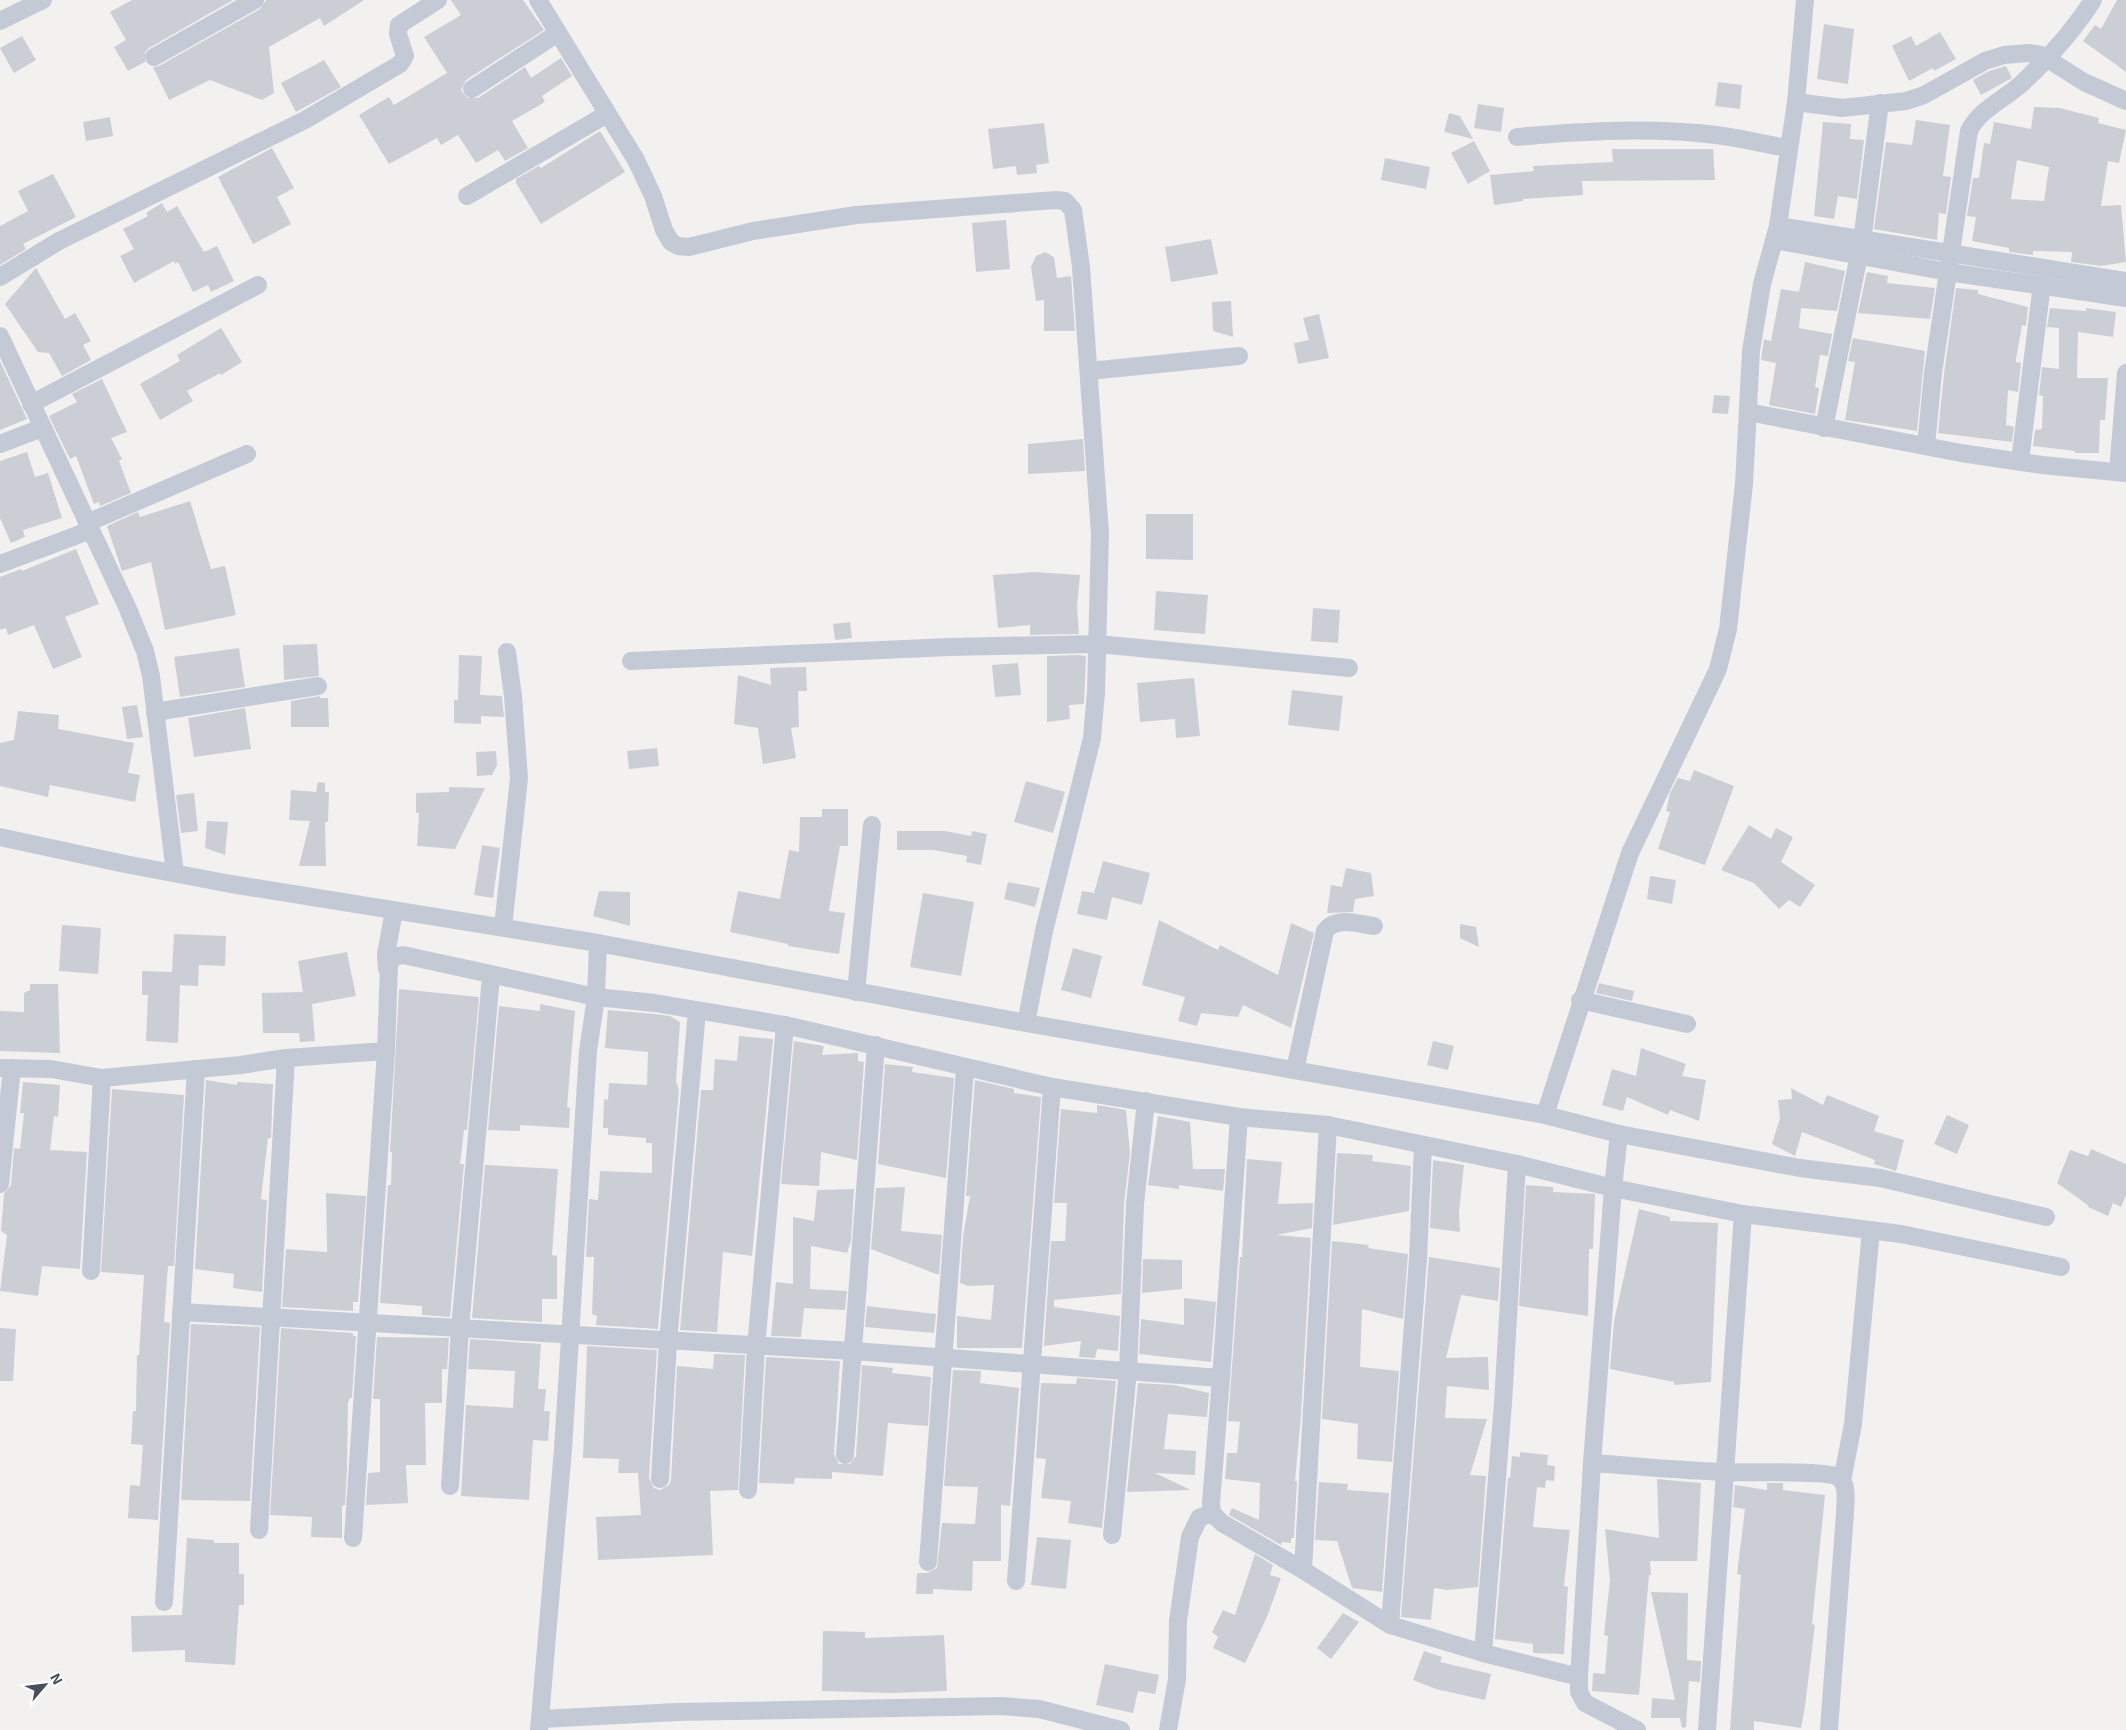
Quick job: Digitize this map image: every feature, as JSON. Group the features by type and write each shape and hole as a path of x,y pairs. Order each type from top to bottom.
{"street":[{"path":"0,21 43,0"},
{"path":"154,57 255,0"},
{"path":"0,277 59,241 305,120 400,64 404,56 398,34 399,25 438,0"},
{"path":"538,0 640,167 668,237 673,243 682,247 689,247 780,225 856,215 962,206 1065,201 1073,210 1089,371 1100,534 1098,644 1092,738 1044,931 1026,1023"},
{"path":"1545,1115 1580,1000 1640,826 1675,763 1699,712 1718,669 1728,629 1744,484 1751,351 1762,284 1776,233 1796,102 1805,0"},
{"path":"1926,446 1933,373 1969,131 1977,118 2019,86 2066,38 2093,0"},
{"path":"472,90 558,33"},
{"path":"1796,102 1842,108 1915,99 1974,66 1994,58 2029,53 2046,58 2084,82 2126,101"},
{"path":"1824,428 1860,248 1880,103"},
{"path":"467,196 607,114"},
{"path":"1517,137 1588,131 1655,132 1716,135 1788,148"},
{"path":"1776,233 1860,248 1948,272 2042,284 2126,298"},
{"path":"1860,248 1952,253 2126,281"},
{"path":"32,404 258,284"},
{"path":"2020,460 2042,284"},
{"path":"1,340 89,526 145,651 151,676 174,873"},
{"path":"1089,371 1239,356"},
{"path":"1748,412 1926,446 2122,473 2126,373"},
{"path":"0,444 42,428"},
{"path":"0,564 89,526 246,454"},
{"path":"631,661 950,647 1098,644 1349,668"},
{"path":"503,927 519,778 513,696 507,652"},
{"path":"155,712 318,686"},
{"path":"856,992 872,824"},
{"path":"0,836 174,873 503,927 598,949 856,992 1545,1115 1618,1138 1800,1168 1880,1178 2046,1217"},
{"path":"353,1538 386,1051 388,976 386,954 394,910"},
{"path":"1295,1070 1325,931 1329,926 1337,922 1374,926"},
{"path":"598,949 596,997 588,1051 562,1459 539,1724 677,1712 1001,1706 1039,1709 1121,1730"},
{"path":"388,976 392,959 403,955 491,976 596,997 655,1003 786,1025 1052,1087 1239,1117 1328,1125 1516,1164 1614,1180 1743,1214 1901,1234 2061,1267"},
{"path":"450,1486 460,1329 491,976"},
{"path":"1580,1000 1687,1024"},
{"path":"660,1479 668,1342 697,1010"},
{"path":"748,1490 756,1347 786,1025"},
{"path":"846,1454 876,1045"},
{"path":"0,1184 6,1068 51,1069 102,1078 286,1058 386,1051"},
{"path":"259,1530 286,1058"},
{"path":"928,1562 965,1068"},
{"path":"164,1602 196,1069"},
{"path":"90,1271 102,1078"},
{"path":"1016,1581 1052,1087"},
{"path":"1112,1535 1128,1371 1135,1204 1146,1102"},
{"path":"1239,1117 1221,1378 1212,1472 1212,1513 1222,1523 1303,1570 1390,1625 1483,1653 1579,1677"},
{"path":"1303,1570 1328,1125"},
{"path":"1618,1138 1592,1463 1578,1692 1585,1703 1637,1730"},
{"path":"1390,1625 1418,1259 1422,1145"},
{"path":"1483,1653 1503,1403 1516,1164"},
{"path":"1707,1730 1743,1214"},
{"path":"1842,1481 1853,1424 1871,1230"},
{"path":"181,1312 570,1334 668,1342 853,1351 1221,1378"},
{"path":"1592,1463 1726,1472 1818,1474 1837,1476 1842,1481 1845,1488 1845,1513 1829,1730"},
{"path":"1168,1730 1177,1679 1178,1621 1190,1537 1199,1518 1212,1513"}],"building":[{"path":"132,0 233,0 149,48 145,52 145,62 128,71 114,47 126,40 110,12"},
{"path":"266,0 364,0 324,26 320,18 269,47 274,93 262,100 210,80 169,100 153,67 159,66 260,9"},
{"path":"451,0 523,0 544,30 466,80 461,90 467,98 478,98 525,67 531,78 561,58 572,76 542,96 545,102 512,121 528,148 505,161 498,150 476,163 458,135 441,145 437,138 389,164 359,115 389,97 394,105 447,73 424,37 461,15"},
{"path":"2117,0 2126,0 2126,72 2083,41 2095,25 2101,29"},
{"path":"1824,24 1854,29 1848,84 1817,79"},
{"path":"1940,32 1956,59 1934,71 1933,68 1909,81 1892,46 1911,36 1916,46"},
{"path":"22,36 36,60 14,73 0,48"},
{"path":"324,60 341,87 296,112 281,83"},
{"path":"2006,66 2012,78 1981,95 1973,80 1989,71"},
{"path":"1718,82 1742,85 1740,109 1715,106"},
{"path":"1478,104 1504,108 1501,132 1474,128"},
{"path":"2034,107 2060,108 2099,118 2098,123 2126,130 2119,163 2108,161 2101,206 2121,205 2126,262 2101,266 2071,262 2072,252 2033,251 2033,255 2009,252 2009,248 1972,241 1976,217 1967,216 1973,178 1979,178 1984,143 1990,144 1994,122 2031,129","holes":["2017,160 2049,167 2044,201 2011,199"]},
{"path":"1449,113 1460,116 1473,139 1444,132"},
{"path":"110,117 113,136 86,141 83,122"},
{"path":"1916,120 1950,125 1943,176 1951,177 1946,214 1939,213 1937,240 1874,229 1886,142 1912,145"},
{"path":"1823,122 1851,124 1850,139 1864,140 1857,199 1838,196 1834,219 1814,216"},
{"path":"1044,123 1049,163 1036,165 1037,173 1017,175 1016,166 993,169 988,129"},
{"path":"600,131 625,172 541,224 516,183 516,179 539,166 541,168"},
{"path":"1474,141 1490,171 1468,184 1451,153"},
{"path":"272,148 294,188 277,197 291,224 253,244 218,177"},
{"path":"1612,149 1713,149 1715,180 1582,181 1583,195 1523,199 1523,201 1494,205 1490,175 1534,171 1533,166 1613,162"},
{"path":"1385,158 1430,167 1426,189 1381,180"},
{"path":"53,174 76,217 23,244 26,249 0,265 0,226 28,211 18,191"},
{"path":"162,203 167,212 177,206 204,252 217,246 234,281 211,292 208,285 193,292 178,262 175,264 174,261 134,283 120,256 134,249 123,229 148,216 146,213"},
{"path":"1006,220 1010,269 976,272 972,223"},
{"path":"1211,239 1218,274 1171,282 1165,247"},
{"path":"1045,252 1054,257 1057,278 1071,276 1075,331 1044,331 1044,300 1036,301 1031,267 1036,256"},
{"path":"1805,262 1845,271 1837,311 1801,308 1799,328 1832,334 1828,356 1820,355 1815,387 1819,388 1815,414 1769,405 1776,363 1761,360 1764,339 1771,341 1781,289 1799,292"},
{"path":"36,268 65,319 75,313 91,341 83,345 91,360 62,376 49,353 38,352 5,304"},
{"path":"1867,272 1888,276 1887,283 1935,288 1930,319 1858,313"},
{"path":"1956,288 1978,290 1978,294 2028,307 2026,326 2022,325 2016,359 2016,362 2021,363 2018,392 2008,390 2006,425 2014,427 2012,442 1938,433"},
{"path":"1231,301 1233,337 1213,331 1212,302"},
{"path":"2050,308 2086,311 2086,308 2116,312 2113,337 2078,332 2077,378 2108,378 2105,420 2100,420 2099,453 2075,453 2075,451 2033,446 2035,430 2042,429 2043,396 2039,395 2042,367 2059,369 2059,328 2047,327"},
{"path":"1319,314 1329,358 1298,364 1294,343 1309,340 1303,318"},
{"path":"221,328 242,362 221,375 220,373 187,391 193,401 160,420 140,384 180,361 177,355"},
{"path":"1853,338 1925,351 1917,431 1845,420 1855,362 1848,361"},
{"path":"0,361 27,419 0,430"},
{"path":"102,379 127,432 111,438 122,459 119,461 131,493 100,506 99,502 94,504 76,456 70,459 49,416 77,402 72,394"},
{"path":"1714,395 1730,396 1728,414 1712,413"},
{"path":"1083,439 1085,471 1028,474 1028,444"},
{"path":"27,452 35,477 48,473 62,518 23,530 25,537 11,543 0,518 0,461"},
{"path":"190,501 211,569 225,566 236,615 165,630 151,562 122,571 107,526 138,512 140,517"},
{"path":"1146,514 1193,514 1193,560 1146,559"},
{"path":"76,549 99,604 65,617 82,657 53,669 34,625 8,635 6,628 0,630 0,577 21,569 22,571"},
{"path":"1034,572 1080,575 1077,606 1079,634 1030,635 1030,625 998,628 993,575"},
{"path":"1156,591 1208,595 1205,634 1154,630"},
{"path":"1313,608 1340,610 1338,643 1311,641"},
{"path":"850,622 852,638 835,640 833,624"},
{"path":"317,644 319,676 284,680 283,645"},
{"path":"239,648 245,687 180,697 174,657"},
{"path":"459,655 482,656 480,695 502,696 504,717 481,716 481,724 454,723 454,700 458,700"},
{"path":"1047,656 1086,656 1084,704 1069,705 1070,719 1047,722"},
{"path":"1018,663 1021,695 995,697 992,665"},
{"path":"806,667 807,691 798,691 799,727 791,728 796,758 763,764 758,728 734,724 738,675 771,685 770,668"},
{"path":"1194,678 1200,736 1176,738 1175,719 1140,722 1137,683"},
{"path":"1292,690 1343,696 1339,731 1288,725"},
{"path":"320,696 320,698 328,698 329,727 291,727 291,701"},
{"path":"137,705 143,737 127,739 122,707"},
{"path":"245,708 251,749 194,757 188,718"},
{"path":"18,711 59,715 58,729 134,743 128,773 140,775 135,802 50,785 48,797 0,786 0,743 14,740"},
{"path":"657,748 659,766 629,769 627,751"},
{"path":"496,751 497,765 492,775 477,776 476,752"},
{"path":"1694,770 1734,786 1705,865 1658,849 1670,812 1666,811 1670,793 1678,778 1690,781"},
{"path":"1026,781 1065,792 1053,833 1014,822"},
{"path":"318,782 325,783 325,792 329,792 328,822 325,822 326,866 299,866 310,821 289,820 291,790 316,792"},
{"path":"449,787 485,788 455,849 417,846 419,813 416,813 416,793 449,792"},
{"path":"194,793 198,831 181,833 176,795"},
{"path":"822,809 848,809 848,846 840,846 829,911 845,913 839,954 788,946 788,944 730,932 738,891 780,899 789,850 799,852 800,817 822,817"},
{"path":"207,821 228,822 225,855 205,848"},
{"path":"1749,825 1771,839 1776,828 1793,837 1781,862 1815,885 1800,907 1789,900 1779,909 1754,883 1721,870"},
{"path":"897,831 945,831 971,836 972,831 987,834 981,865 966,862 967,856 933,850 897,850"},
{"path":"482,845 500,848 493,898 474,895"},
{"path":"1103,861 1150,873 1142,905 1112,897 1107,920 1077,914 1082,891 1094,893"},
{"path":"1346,868 1371,873 1374,896 1355,899 1353,912 1327,913 1331,885 1342,887"},
{"path":"1650,876 1676,880 1672,904 1647,899"},
{"path":"1008,882 1040,888 1035,907 1004,899"},
{"path":"599,891 630,892 630,926 593,916"},
{"path":"923,893 974,902 961,976 910,967"},
{"path":"1159,920 1218,950 1220,945 1278,975 1291,923 1314,933 1291,1028 1243,1005 1238,1017 1201,1013 1197,1026 1178,1021 1185,997 1142,985"},
{"path":"1460,924 1476,927 1479,947 1460,938"},
{"path":"62,925 101,928 98,974 59,971"},
{"path":"174,934 226,936 225,966 199,965 198,986 180,985 178,1043 146,1041 148,995 142,995 142,971 172,972"},
{"path":"1073,948 1102,956 1091,998 1061,990"},
{"path":"347,952 356,996 312,1004 315,1041 300,1042 299,1033 263,1033 262,993 303,992 298,961"},
{"path":"1599,983 1634,991 1632,1001 1596,993"},
{"path":"30,984 58,984 60,1053 0,1051 0,1011 24,1012 24,993 30,990"},
{"path":"399,989 479,997 467,1130 464,1130 460,1164 464,1164 450,1317 422,1315 422,1306 380,1303 388,1185 391,1185 392,1152 390,1152"},
{"path":"540,1004 575,1011 567,1107 570,1108 569,1128 520,1125 520,1131 488,1130 499,1006 540,1011"},
{"path":"608,1010 670,1016 680,1022 676,1081 679,1090 658,1329 596,1325 597,1316 592,1314 594,1257 586,1257 589,1199 598,1200 600,1171 652,1173 652,1143 646,1143 646,1138 608,1135 608,1128 603,1128 604,1099 608,1100 609,1083 647,1085 648,1052 605,1048"},
{"path":"739,1036 773,1039 752,1256 723,1252 717,1332 680,1330 701,1090 713,1090 715,1059 737,1061"},
{"path":"794,1041 824,1046 822,1055 858,1053 858,1061 864,1062 857,1160 821,1152 819,1186 781,1184"},
{"path":"1433,1041 1454,1046 1448,1070 1427,1065"},
{"path":"1641,1048 1686,1064 1682,1076 1706,1080 1699,1121 1670,1110 1668,1115 1627,1097 1623,1111 1602,1105 1612,1069 1636,1076"},
{"path":"885,1064 913,1067 912,1072 954,1078 946,1178 878,1164"},
{"path":"206,1080 237,1085 237,1082 273,1084 271,1138 268,1138 261,1199 267,1200 262,1292 233,1288 234,1274 195,1269"},
{"path":"975,1080 1014,1089 1014,1093 1041,1097 1022,1348 957,1348 957,1316 991,1320 994,1285 968,1286 960,1283 963,1237 970,1196 966,1196"},
{"path":"23,1082 60,1085 58,1117 54,1116 50,1150 87,1152 80,1269 42,1266 38,1296 0,1291 7,1235 1,1231 4,1194 11,1185 14,1148 20,1149 24,1113 20,1113"},
{"path":"1791,1088 1823,1105 1827,1095 1879,1116 1874,1131 1904,1140 1896,1171 1874,1164 1875,1160 1802,1132 1795,1156 1772,1144 1780,1118 1778,1100 1792,1099"},
{"path":"112,1089 184,1095 174,1266 168,1266 164,1322 170,1323 158,1520 128,1518 130,1485 140,1486 143,1445 131,1444 133,1411 136,1411 137,1355 139,1355 144,1275 101,1272"},
{"path":"1097,1105 1126,1110 1130,1153 1124,1204 1121,1294 1054,1300 1054,1307 1120,1316 1118,1351 1097,1349 1095,1358 1079,1357 1081,1341 1044,1346 1051,1241 1065,1241 1067,1203 1054,1203 1061,1109 1097,1113"},
{"path":"1947,1115 1969,1125 1957,1154 1934,1144"},
{"path":"1158,1116 1190,1122 1193,1169 1225,1169 1223,1191 1179,1185 1179,1189 1148,1185"},
{"path":"2091,1149 2126,1164 2126,1195 2121,1207 2113,1203 2108,1216 2088,1207 2057,1183 2070,1150 2088,1156"},
{"path":"1337,1153 1373,1155 1372,1161 1411,1166 1409,1211 1333,1225"},
{"path":"1247,1159 1282,1162 1278,1204 1313,1203 1312,1228 1276,1235 1311,1238 1301,1416 1295,1481 1297,1481 1294,1538 1291,1538 1291,1543 1282,1542 1281,1545 1229,1515 1232,1508 1259,1520 1260,1483 1225,1479 1227,1453 1237,1453 1240,1422 1228,1421 1240,1257 1242,1257"},
{"path":"1433,1160 1464,1165 1459,1212 1460,1232 1430,1228"},
{"path":"485,1165 558,1169 552,1255 557,1256 557,1299 542,1299 542,1322 472,1318"},
{"path":"1526,1185 1553,1187 1553,1192 1595,1194 1593,1249 1589,1249 1588,1316 1519,1306"},
{"path":"905,1187 901,1231 942,1235 939,1275 871,1249 876,1188"},
{"path":"854,1189 851,1241 847,1253 811,1246 810,1289 847,1291 845,1310 804,1308 801,1337 771,1336 776,1282 793,1284 793,1217 814,1221 817,1190"},
{"path":"326,1193 366,1196 358,1302 353,1302 353,1311 282,1307 286,1249 327,1252"},
{"path":"1639,1209 1670,1217 1670,1221 1718,1223 1711,1382 1674,1385 1674,1382 1610,1369 1614,1321"},
{"path":"1332,1241 1369,1245 1368,1248 1408,1254 1403,1319 1362,1309 1360,1367 1399,1371 1392,1462 1357,1459 1358,1424 1322,1419"},
{"path":"1429,1257 1500,1268 1498,1301 1461,1295 1446,1358 1488,1357 1489,1390 1447,1386 1445,1418 1487,1419 1470,1475 1486,1476 1478,1587 1447,1590 1434,1588 1431,1620 1401,1617"},
{"path":"1143,1259 1182,1260 1182,1289 1142,1293"},
{"path":"1184,1298 1216,1302 1211,1362 1139,1354 1141,1319 1184,1325"},
{"path":"867,1306 936,1314 934,1333 865,1327"},
{"path":"191,1324 260,1327 250,1501 181,1500"},
{"path":"0,1328 16,1329 13,1381 0,1381"},
{"path":"281,1328 353,1333 353,1336 356,1336 352,1398 350,1398 348,1403 347,1470 345,1505 342,1506 342,1538 311,1537 312,1517 270,1515"},
{"path":"377,1337 449,1338 447,1369 442,1369 442,1403 425,1403 426,1465 406,1465 408,1503 366,1505 368,1473 380,1472 380,1399 373,1399"},
{"path":"470,1339 541,1344 538,1389 546,1389 544,1411 550,1411 548,1441 533,1440 529,1500 461,1496 466,1405 513,1408 515,1371 468,1369"},
{"path":"587,1346 657,1350 649,1478 654,1488 660,1490 669,1485 671,1480 677,1366 713,1369 714,1354 745,1355 738,1490 710,1491 713,1555 598,1560 596,1517 641,1515 638,1473 618,1473 619,1459 583,1458"},
{"path":"766,1357 840,1361 834,1454 839,1464 850,1464 856,1456 862,1365 893,1368 892,1373 931,1377 928,1426 888,1423 883,1476 832,1472 832,1479 795,1478 794,1484 759,1483"},
{"path":"953,1370 981,1371 980,1383 1019,1388 1010,1506 1001,1505 1001,1561 973,1561 972,1591 933,1589 933,1594 916,1594 917,1573 927,1573 937,1568 942,1523 975,1524 978,1487 944,1486"},
{"path":"1077,1378 1116,1381 1102,1528 1068,1523 1071,1501 1041,1498 1046,1459 1036,1458 1041,1383 1076,1384"},
{"path":"1138,1383 1174,1385 1209,1393 1207,1417 1168,1414 1164,1449 1196,1451 1195,1475 1155,1473 1191,1490 1127,1492"},
{"path":"1520,1452 1548,1455 1547,1465 1555,1466 1554,1481 1546,1480 1545,1488 1537,1487 1533,1527 1570,1530 1564,1586 1568,1587 1564,1654 1533,1653 1533,1644 1495,1639 1508,1478 1510,1478 1512,1456 1520,1457"},
{"path":"1657,1479 1701,1483 1697,1561 1650,1561 1651,1575 1649,1575 1639,1695 1592,1691 1593,1673 1605,1674 1608,1636 1604,1635 1610,1580 1605,1529 1659,1538"},
{"path":"1319,1482 1348,1484 1347,1490 1389,1493 1382,1592 1352,1588 1337,1541 1315,1540"},
{"path":"1767,1483 1783,1483 1783,1490 1825,1495 1812,1624 1815,1625 1805,1706 1801,1728 1754,1721 1754,1730 1730,1730 1741,1575 1737,1574 1745,1509 1733,1507 1735,1485 1767,1490"},
{"path":"1037,1537 1071,1540 1066,1589 1031,1585"},
{"path":"187,1538 214,1540 214,1543 239,1543 239,1574 244,1574 244,1605 239,1605 235,1665 185,1662 185,1650 132,1652 131,1616 182,1615"},
{"path":"1255,1554 1273,1565 1270,1575 1281,1578 1267,1617 1245,1663 1213,1648 1218,1637 1212,1632 1223,1610 1235,1615"},
{"path":"1651,1592 1688,1593 1687,1660 1701,1661 1700,1682 1689,1681 1686,1727 1682,1728 1680,1718 1651,1718 1652,1698 1675,1700"},
{"path":"1343,1613 1359,1622 1331,1659 1317,1648"},
{"path":"823,1631 865,1632 865,1638 944,1635 947,1691 892,1693 822,1691"},
{"path":"1424,1651 1442,1657 1440,1662 1491,1674 1485,1700 1436,1689 1413,1680"},
{"path":"1105,1664 1159,1675 1155,1694 1138,1691 1133,1713 1096,1705"}]}
